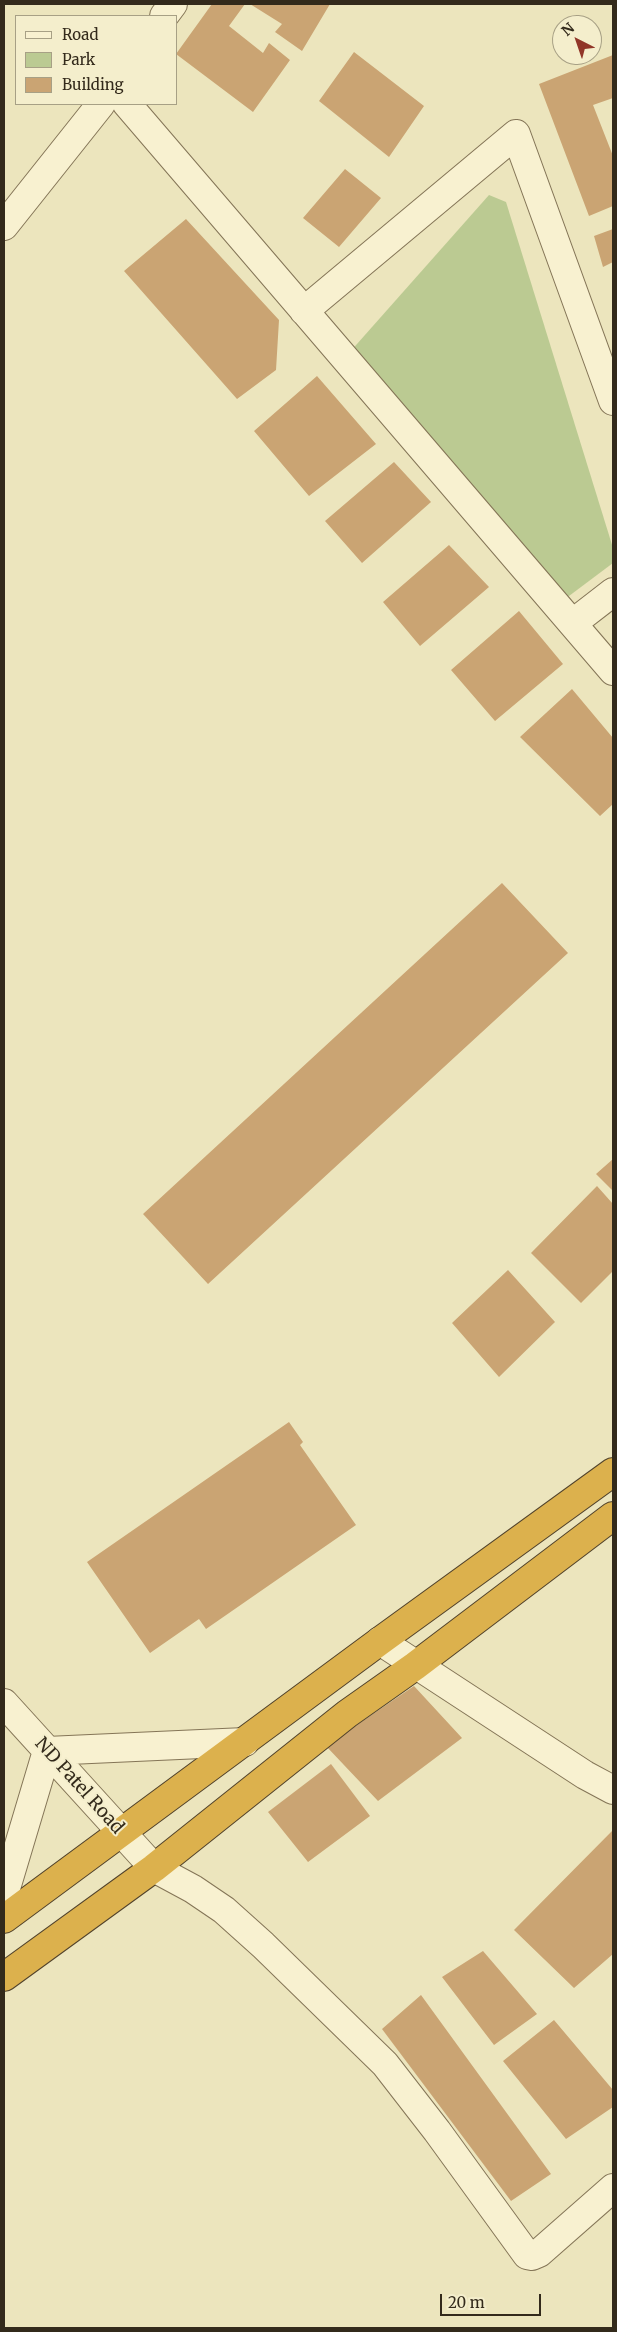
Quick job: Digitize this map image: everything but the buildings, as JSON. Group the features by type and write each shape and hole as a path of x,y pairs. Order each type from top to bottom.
{"highway":[{"path":"4,1919 121,1831 613,1472"},
{"path":"4,1977 154,1868 347,1714 415,1666 613,1516"}],"street":[{"path":"165,15 173,4"},
{"path":"4,226 99,105"},
{"path":"128,105 613,671"},
{"path":"304,311 516,134 613,401"},
{"path":"573,623 613,592"},
{"path":"380,1641 415,1666 586,1775 613,1790"},
{"name":"ND Patel Road","path":"4,1703 154,1868 193,1889 224,1910 263,1945 385,2064 437,2131 527,2255 532,2256 539,2253 613,2188"},
{"path":"4,1895 47,1751 245,1742"}],"green space":[{"path":"489,195 506,202 613,548 613,563 557,605 349,353"}]}
